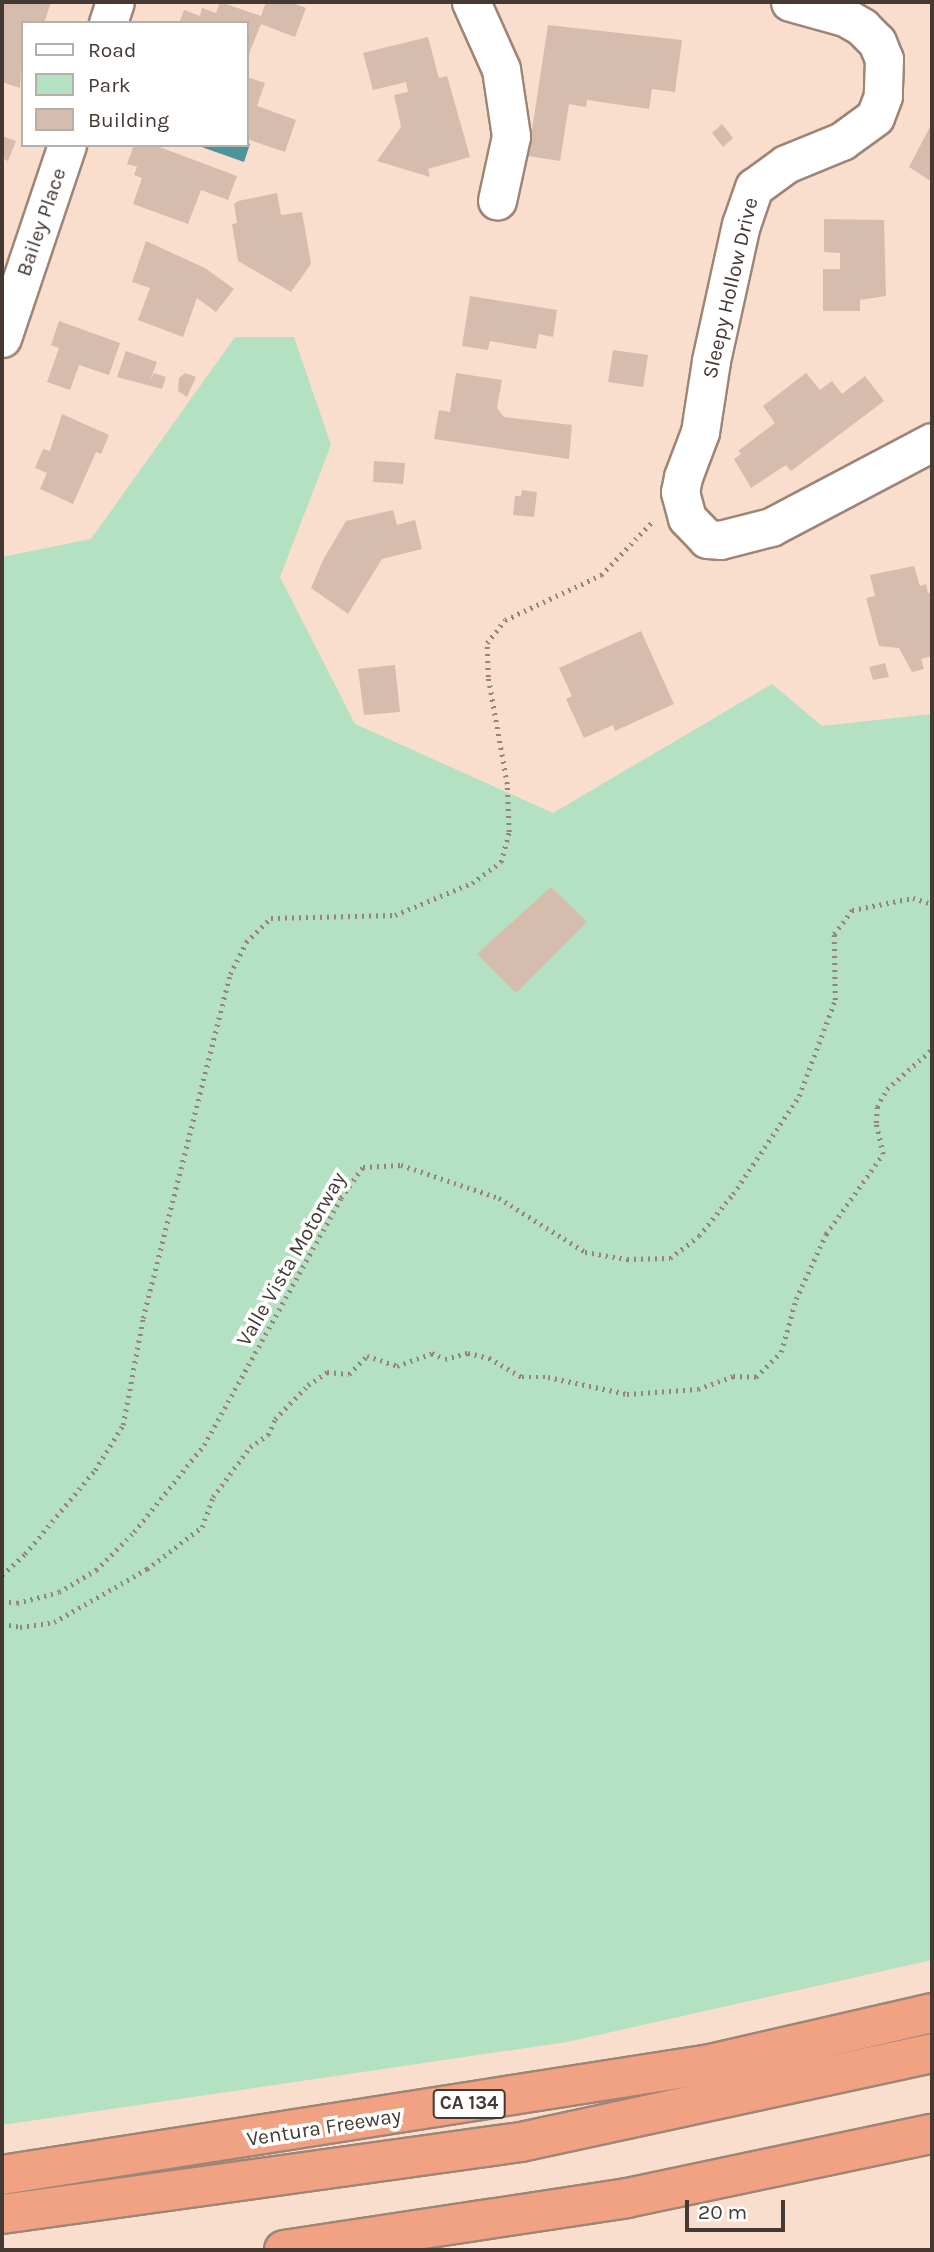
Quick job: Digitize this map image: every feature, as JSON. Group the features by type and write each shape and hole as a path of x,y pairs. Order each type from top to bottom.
{"highway":[{"name":"Ventura Freeway","path":"2,2175 696,2066 932,2013"},
{"path":"2,2214 521,2141 932,2053"},
{"path":"284,2250 627,2198 932,2134"}],"street":[{"path":"109,21 115,2"},
{"path":"471,2 501,69 511,136 497,201"},
{"name":"Sleepy Hollow Drive","path":"680,492 687,461 700,432 741,224 754,187 786,164 842,141 875,117 883,96 884,59 877,42 862,27 845,17 790,2"},
{"name":"Bailey Place","path":"2,338 66,147"},
{"path":"680,492 687,518 707,538 720,540 771,527 932,442"}],"path":[{"path":"2,1576 96,1470 123,1425 142,1318 230,974 246,942 271,918 395,915 472,883 501,862 509,832 507,784 488,677 488,643 505,620 601,576 680,492"},
{"name":"Valle Vista Motorway","path":"2,1601 17,1603 59,1592 96,1570 142,1523 204,1445 341,1198 363,1167 401,1165 499,1198 585,1252 627,1259 670,1258 699,1236 733,1194 799,1096 835,1000 834,933 852,910 913,898 932,904"},
{"path":"2,1624 20,1627 54,1622 147,1569 202,1527 213,1497 242,1457 268,1434 275,1419 308,1385 327,1372 349,1374 367,1356 397,1366 432,1353 445,1359 468,1353 489,1358 522,1377 548,1377 627,1394 698,1389 733,1376 756,1377 781,1352 796,1299 826,1234 883,1154 876,1123 877,1107 887,1089 932,1049"}],"green space":[{"path":"235,337 294,337 331,445 280,577 355,724 553,813 772,684 822,726 932,714 932,1960 567,2042 2,2125 2,557 91,539"}],"water":[{"path":"248,143 250,144 244,162 202,147 248,147"}],"building":[{"path":"2,2 51,2 45,21 21,21 20,88 2,82"},
{"path":"220,2 261,16 266,2 290,2 306,8 295,37 261,24 248,56 248,21 180,21 184,10 200,16 202,8 216,13"},
{"path":"548,25 682,40 675,92 652,89 649,109 587,100 586,107 569,104 560,161 528,156"},
{"path":"428,37 439,78 447,76 470,157 428,169 430,177 377,161 401,127 394,95 408,92 406,82 373,90 363,53"},
{"path":"248,77 265,83 257,106 296,120 285,152 248,139"},
{"path":"932,123 932,182 909,167"},
{"path":"722,124 733,138 723,147 712,133"},
{"path":"2,136 16,141 8,161 2,158"},
{"path":"133,147 159,147 237,176 228,200 201,190 188,224 133,204 142,178 134,175 137,167 127,164"},
{"path":"277,193 281,215 302,212 311,264 291,292 238,261 232,224 237,223 234,204 238,201"},
{"path":"824,219 884,220 886,296 860,300 860,311 823,311 823,269 840,269 840,253 824,252"},
{"path":"146,241 205,268 234,289 216,312 197,298 183,337 138,320 150,288 132,282"},
{"path":"470,296 557,310 553,337 539,334 536,349 490,341 488,350 462,346"},
{"path":"59,321 120,343 109,375 79,365 70,390 47,382 59,348 51,345"},
{"path":"613,350 648,355 643,387 608,382"},
{"path":"126,351 157,362 150,381 154,373 166,377 162,389 117,377"},
{"path":"185,373 196,377 187,397 178,391 179,378"},
{"path":"456,373 502,380 497,408 504,417 572,425 569,459 434,439 439,410 450,412"},
{"path":"806,373 820,390 832,381 842,394 865,376 884,401 791,471 786,465 751,488 734,459 741,454 738,451 775,423 763,406"},
{"path":"62,414 109,435 101,454 96,452 73,504 40,489 47,473 35,468 43,449 50,451"},
{"path":"374,461 405,463 403,484 373,482"},
{"path":"522,490 537,492 534,517 513,515 515,496 521,496"},
{"path":"393,510 397,525 415,520 422,549 382,559 348,614 311,588 323,560 346,521"},
{"path":"914,566 920,586 926,584 928,593 932,592 932,656 921,659 924,669 912,672 899,648 879,646 866,598 875,596 870,575"},
{"path":"641,631 674,704 615,731 613,725 584,738 566,699 572,696 559,668"},
{"path":"885,663 889,677 873,680 869,667"},
{"path":"395,665 400,712 364,715 358,669"},
{"path":"551,887 587,922 516,993 477,954"}]}
